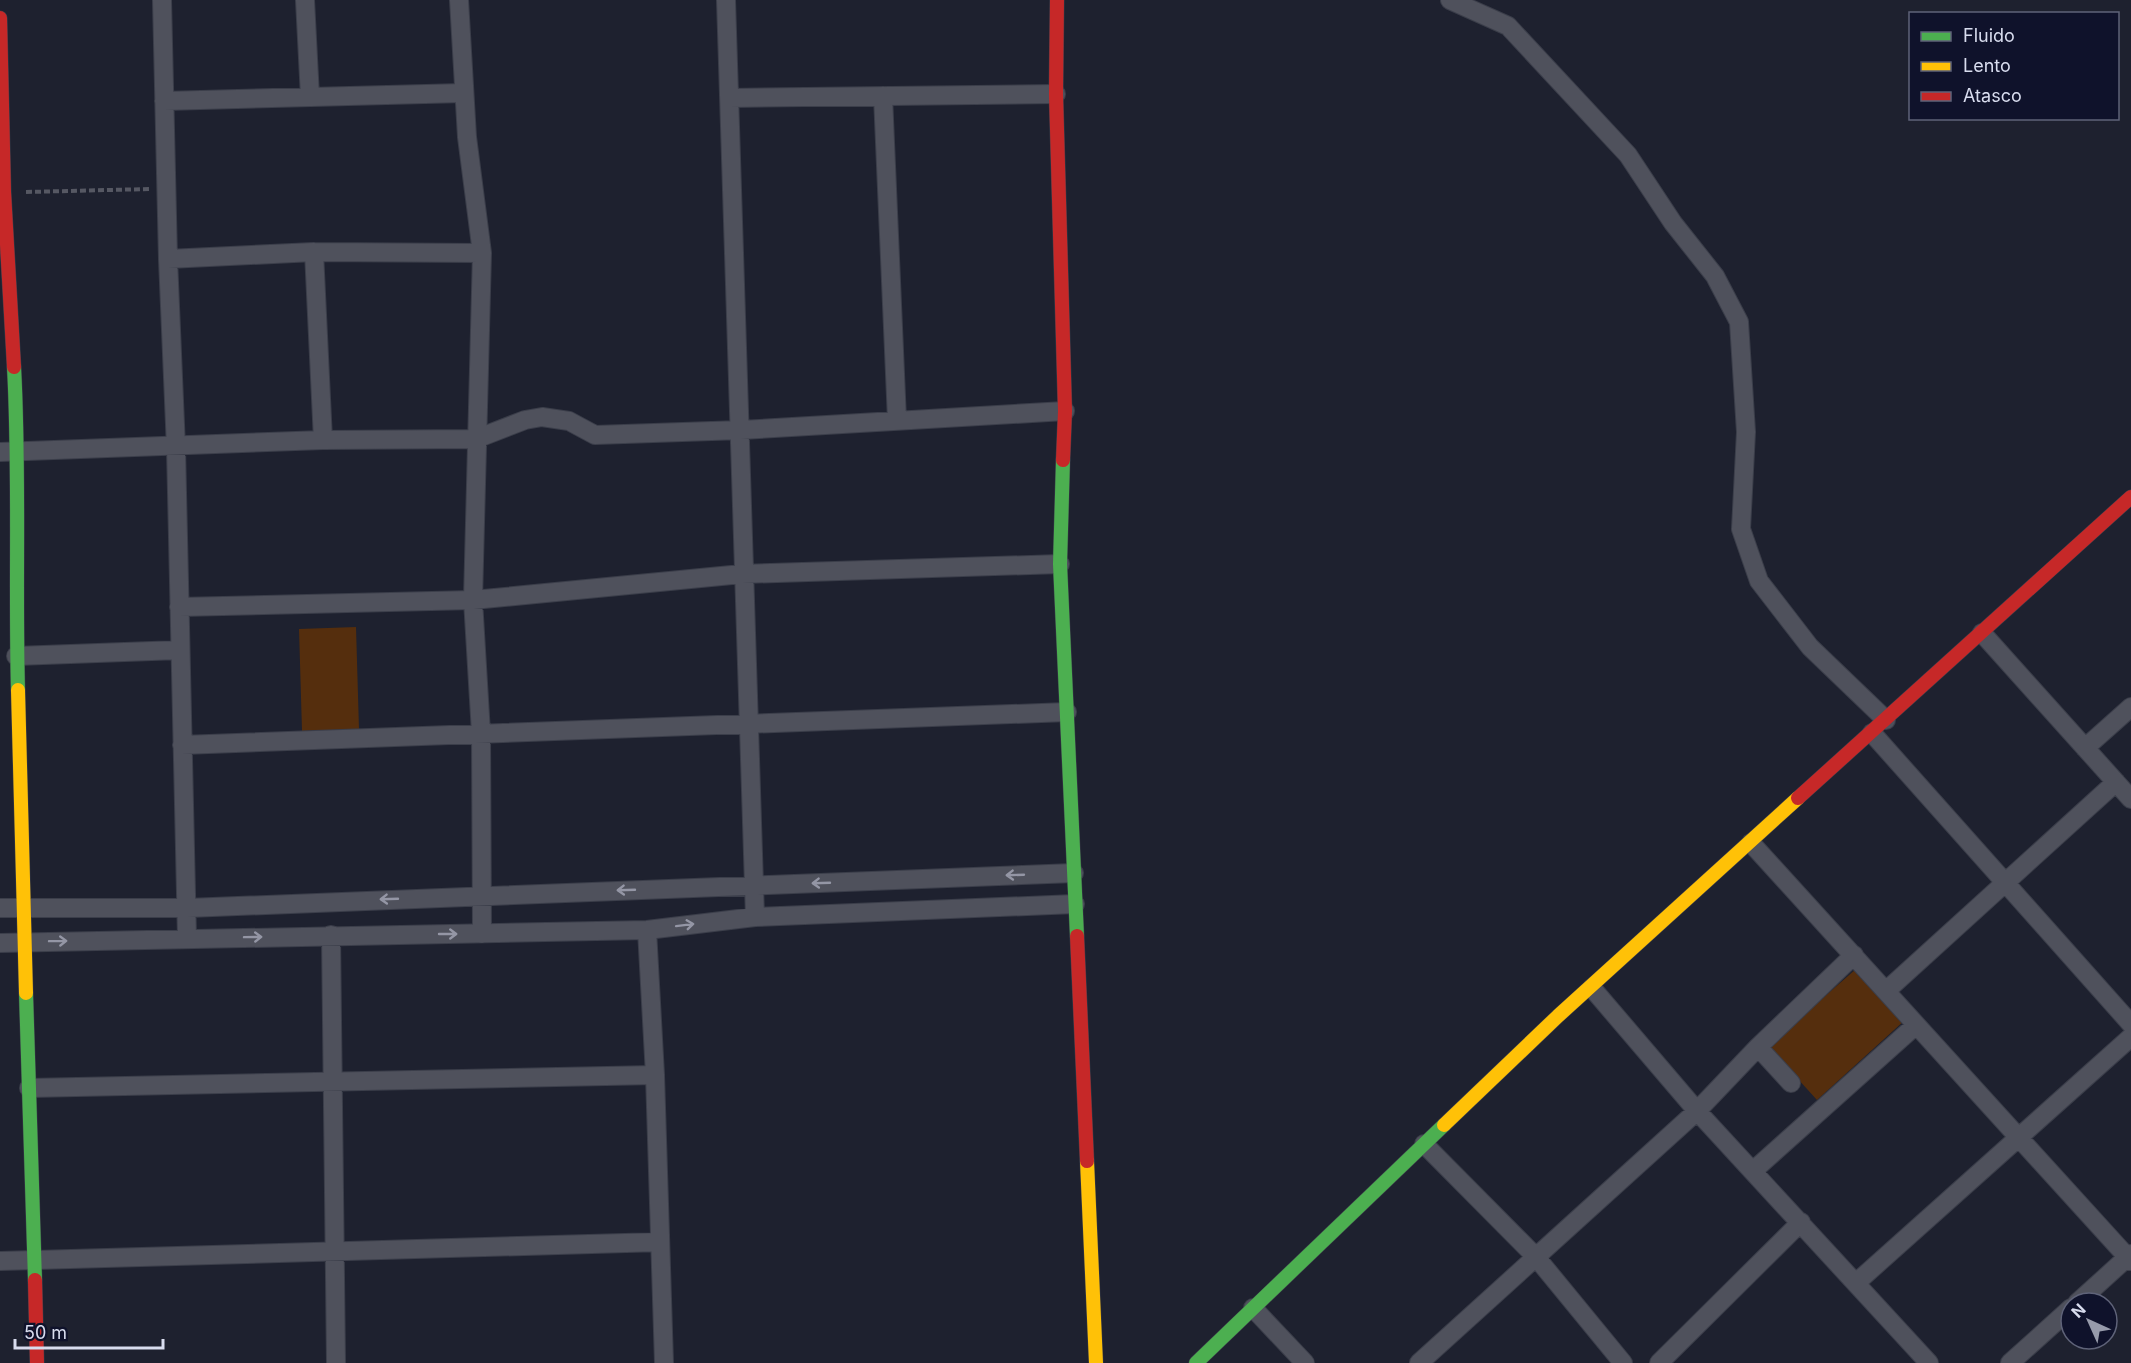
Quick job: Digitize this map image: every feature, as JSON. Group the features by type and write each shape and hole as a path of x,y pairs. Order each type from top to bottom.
{"street":[{"path":"162,0 168,259 176,448 187,938"},
{"path":"305,0 310,97"},
{"path":"459,0 463,93 482,253 473,600 481,733 483,934"},
{"path":"726,0 741,430 742,574 755,917"},
{"path":"1057,0 1056,94 1065,411 1060,564 1096,1363"},
{"path":"1450,0 1508,26 1629,155 1673,223 1715,276 1739,322 1746,432 1741,529 1760,581 1810,647 1886,720"},
{"path":"0,18 4,192 19,452 7,593 16,656 37,1363"},
{"path":"164,101 463,93"},
{"path":"729,98 1056,94"},
{"path":"883,96 897,420"},
{"path":"168,259 314,252 482,253"},
{"path":"314,252 323,440"},
{"path":"0,452 176,448 323,440 476,439 525,420 542,417 569,421 595,435 741,430 1065,411"},
{"path":"1196,1363 1558,1016 1592,988 2131,497"},
{"path":"179,607 473,600 742,574 1060,564"},
{"path":"1982,633 2131,799"},
{"path":"16,656 179,650"},
{"path":"2085,748 2131,707"},
{"path":"182,745 1067,712"},
{"path":"1872,733 2131,1024"},
{"path":"1886,991 2116,782"},
{"path":"1751,843 2130,1258 2091,1291"},
{"path":"0,909 188,908 1074,873"},
{"path":"0,943 647,930 755,917 1075,904"},
{"path":"647,930 655,1075 664,1363"},
{"path":"331,935 336,1363"},
{"path":"1419,1363 1697,1111 1758,1047 1854,955"},
{"path":"1592,988 1697,1111 1754,1170 1929,1363"},
{"path":"1754,1170 1916,1025"},
{"path":"1857,1282 2131,1037"},
{"path":"1758,1047 1791,1083"},
{"path":"29,1088 655,1075"},
{"path":"1424,1144 1536,1257 1623,1363"},
{"path":"1659,1363 1801,1222"},
{"path":"0,1261 334,1249 660,1242"},
{"path":"1253,1308 1305,1363"},
{"path":"2010,1363 2059,1319"}],"path":[{"path":"4,192 166,189"}],"shaded area":[{"path":"356,627 359,729 302,731 299,629"},
{"path":"1856,969 1905,1020 1817,1100 1768,1046"}],"traffic: fast":[{"path":"14,367 17,447 18,690"},
{"path":"1063,460 1060,564 1077,936"},
{"path":"26,993 35,1280"},
{"path":"1196,1363 1444,1125"}],"traffic: slow":[{"path":"18,690 26,993"},
{"path":"1444,1125 1558,1016 1798,798"},
{"path":"1087,1161 1096,1363"}],"traffic: jam":[{"path":"1057,0 1056,94 1065,411 1063,460"},
{"path":"0,18 4,192 14,367"},
{"path":"1798,798 2131,497"},
{"path":"1077,936 1087,1161"},
{"path":"35,1280 37,1363"}]}
